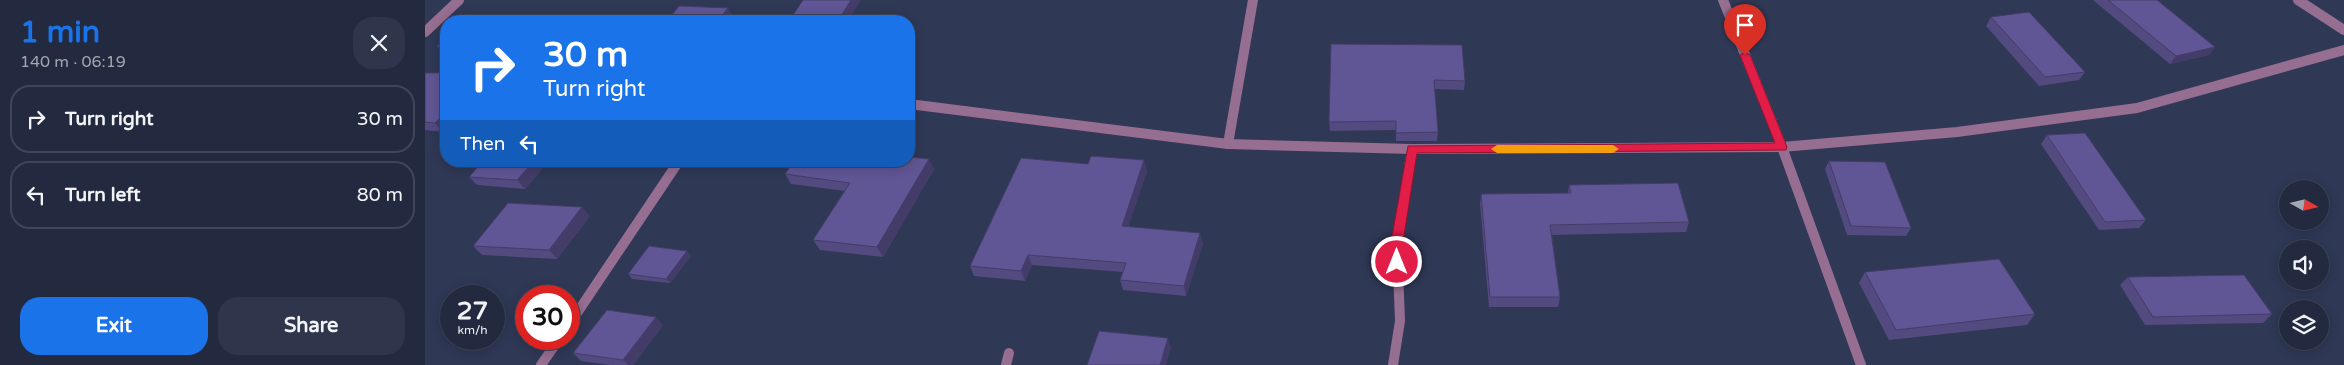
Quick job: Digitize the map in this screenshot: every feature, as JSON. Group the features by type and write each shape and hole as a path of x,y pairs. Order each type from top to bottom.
{"street":[{"path":"443,15 459,0"},
{"path":"1228,144 1253,0"},
{"path":"1723,0 1782,147 1861,365"},
{"path":"2298,0 2344,30"},
{"path":"425,32 440,18"},
{"path":"915,105 1228,144 1412,149 1782,147 1957,132 2137,108 2344,50"},
{"path":"1393,365 1400,321 1397,242 1412,149"},
{"path":"580,309 675,167"},
{"path":"541,365 551,350"},
{"path":"1005,365 1009,353"}],"building":[{"path":"803,0 851,0 842,15 793,15"},
{"path":"2108,0 2157,0 2215,47 2176,56"},
{"path":"679,6 728,8 723,15 672,15"},
{"path":"2029,12 2085,72 2045,77 1991,17"},
{"path":"1331,44 1462,45 1465,81 1434,80 1438,132 1396,133 1396,121 1329,122"},
{"path":"440,72 440,118 435,123 425,122 425,73"},
{"path":"2085,133 2146,220 2105,222 2047,135"},
{"path":"1091,156 1144,160 1122,226 1200,233 1184,286 1120,280 1126,263 1028,255 1021,271 970,266 1021,158 1088,164"},
{"path":"915,158 929,159 877,247 813,240 850,183 785,174 790,167 915,167"},
{"path":"1829,161 1885,162 1911,228 1851,226"},
{"path":"478,167 529,167 517,180 469,177"},
{"path":"1678,183 1689,222 1550,225 1560,297 1490,297 1481,194 1571,193 1569,185"},
{"path":"508,203 582,207 549,250 473,246"},
{"path":"649,246 687,251 666,279 628,274"},
{"path":"1999,259 2035,314 1896,330 1865,272"},
{"path":"2244,275 2272,314 2153,317 2128,277"},
{"path":"607,310 656,317 623,360 573,353 575,350 580,350 580,344"},
{"path":"1099,331 1168,338 1160,365 1087,365"}],"slow traffic":[{"path":"1497,149 1613,149"}],"route":[{"path":"1397,262 1397,242 1412,149 1782,147 1745,55"}]}
